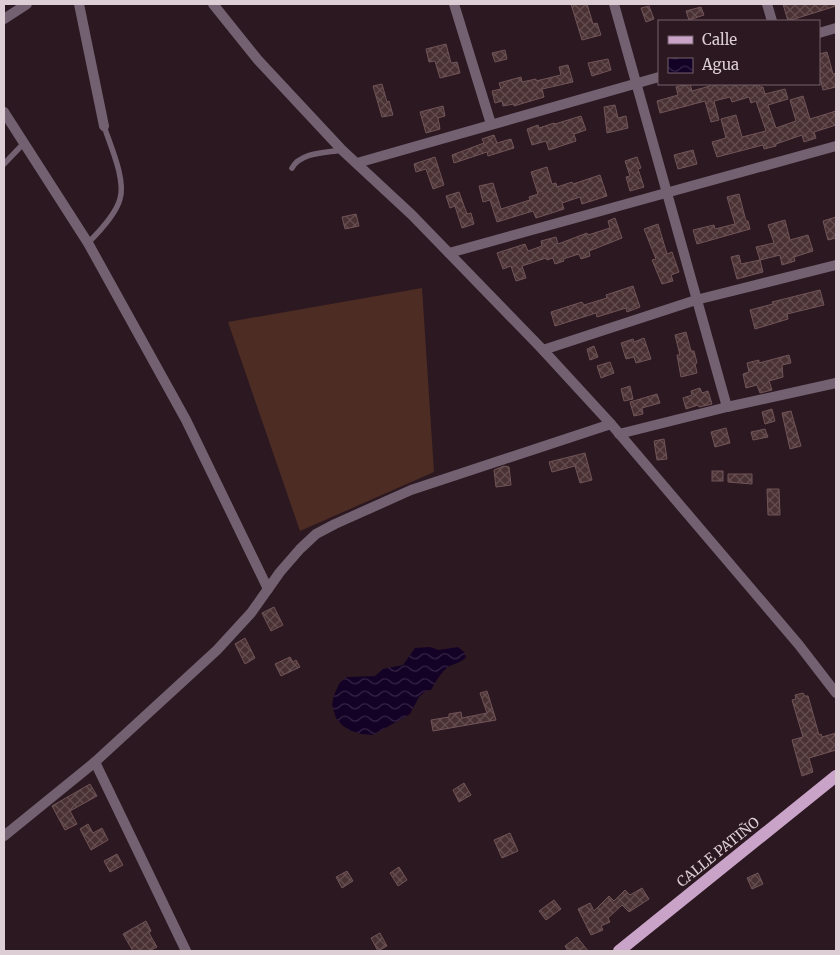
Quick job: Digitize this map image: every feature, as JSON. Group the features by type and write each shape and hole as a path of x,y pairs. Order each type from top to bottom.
{"main road":[{"name":"CALLE PATIÑO","path":"618,951 836,776"}],"street":[{"path":"4,19 27,4"},
{"path":"79,4 104,126"},
{"path":"213,4 258,60 342,150 412,215 543,350 611,424 799,645 836,693"},
{"path":"454,4 492,124"},
{"path":"614,4 637,82 665,192 727,407"},
{"path":"767,4 772,20"},
{"path":"820,33 836,28"},
{"path":"356,163 658,77"},
{"path":"4,112 88,243 186,420 268,589"},
{"path":"449,253 836,146"},
{"path":"543,350 696,300 836,265"},
{"path":"619,434 727,407 836,383"},
{"path":"4,836 95,762 218,650 251,613 300,549 316,534 411,490 611,424"},
{"path":"95,762 186,951"}],"lane":[{"path":"88,243 109,219 121,198 121,179 104,126"},
{"path":"4,164 24,143"},
{"path":"292,168 295,163 304,157 342,150"}],"shaded area":[{"path":"422,288 434,472 300,531 228,322"}],"water":[{"path":"430,647 439,650 458,647 464,652 466,657 445,669 431,690 427,690 419,697 410,714 373,735 349,730 336,718 332,705 340,682 347,677 375,676 383,669 403,665 415,648"}],"building":[{"path":"571,4 587,4 593,24 597,23 601,35 582,40"},
{"path":"783,4 836,4 836,6 788,20"},
{"path":"649,6 654,19 646,22 641,8"},
{"path":"701,7 704,15 689,20 686,11"},
{"path":"446,44 451,63 457,62 460,73 440,78 435,61 429,62 426,49"},
{"path":"505,50 507,59 495,62 492,53"},
{"path":"827,52 833,74 836,73 836,87 823,90 820,78 820,54"},
{"path":"608,59 611,70 592,76 588,63"},
{"path":"568,65 573,82 542,89 544,97 514,106 514,104 503,106 502,101 495,103 492,91 501,89 499,83 521,77 522,82 561,75 559,67"},
{"path":"382,84 393,115 382,117 373,86"},
{"path":"690,85 692,91 710,85 759,85 763,87 765,94 785,89 788,99 768,105 776,128 796,121 790,100 803,96 810,119 836,111 836,125 814,132 816,138 804,142 802,135 776,144 776,146 764,149 763,145 717,157 712,142 726,138 721,119 736,115 742,137 766,131 756,101 751,103 749,97 732,102 730,97 714,101 719,120 711,122 705,101 660,113 657,101 678,95 676,87"},
{"path":"615,105 618,118 626,116 628,128 607,133 604,107"},
{"path":"443,106 445,116 438,118 440,129 426,133 420,112"},
{"path":"581,116 586,130 574,134 576,141 549,150 546,141 532,145 527,129 538,125 539,128"},
{"path":"494,135 497,143 511,139 514,148 488,156 487,152 454,163 452,155 484,143 482,139"},
{"path":"693,150 697,164 678,169 674,155"},
{"path":"435,157 444,185 433,189 426,169 416,172 414,164"},
{"path":"637,157 641,168 638,169 644,187 630,191 626,177 630,176 625,161"},
{"path":"547,167 552,184 556,183 557,187 600,175 607,196 582,204 580,197 562,203 564,209 536,218 533,211 497,222 490,200 483,202 479,186 493,183 501,209 530,200 529,197 538,194 531,172"},
{"path":"459,192 467,214 471,213 474,224 462,228 455,206 450,208 446,196"},
{"path":"739,194 750,229 697,244 693,230 714,225 715,229 735,224 727,197"},
{"path":"356,214 359,226 345,229 342,217"},
{"path":"836,217 836,238 828,240 823,221"},
{"path":"615,218 622,238 589,251 590,256 581,259 579,254 563,259 564,261 555,264 553,258 547,260 546,258 522,266 526,278 516,281 511,266 503,269 497,253 525,244 528,251 542,246 541,241 556,237 558,244 587,233 588,235 610,228 608,221"},
{"path":"785,220 790,240 808,235 813,251 794,257 795,261 782,265 780,255 760,260 756,247 774,243 768,225"},
{"path":"658,224 667,254 672,252 679,272 671,275 673,281 662,284 652,260 656,259 644,229"},
{"path":"739,255 741,264 760,260 763,272 737,279 731,257"},
{"path":"633,286 640,307 627,312 626,308 597,317 596,313 555,326 551,312 582,302 584,305 607,298 606,295"},
{"path":"820,290 824,305 787,314 788,319 755,329 750,310 773,304 772,302"},
{"path":"686,332 691,351 694,351 697,373 681,377 677,355 680,355 675,335"},
{"path":"644,338 651,359 636,363 634,357 626,359 621,343 633,339 634,342"},
{"path":"594,346 598,357 590,360 587,349"},
{"path":"789,355 791,363 782,365 783,377 769,381 772,390 760,393 757,385 746,388 743,374 749,372 747,363 759,360 759,363"},
{"path":"610,362 614,373 601,378 597,366"},
{"path":"630,386 633,399 624,401 621,389"},
{"path":"700,388 702,393 708,391 712,404 699,407 698,405 686,409 683,398 692,395 691,391"},
{"path":"657,394 660,403 642,408 643,414 634,416 630,402"},
{"path":"772,409 775,421 765,424 762,412"},
{"path":"791,411 801,446 790,449 782,413"},
{"path":"726,428 730,443 715,447 711,432"},
{"path":"765,429 768,437 753,440 751,432"},
{"path":"664,439 667,459 657,460 654,441"},
{"path":"585,453 592,480 580,483 575,466 552,472 549,462"},
{"path":"504,466 509,467 511,485 496,487 494,470"},
{"path":"712,471 723,471 723,481 712,481"},
{"path":"728,474 752,474 752,484 728,482"},
{"path":"767,489 779,489 780,515 768,515"},
{"path":"274,607 283,625 271,631 262,613"},
{"path":"245,638 255,658 245,664 235,644"},
{"path":"290,657 293,662 296,660 300,667 281,676 275,664"},
{"path":"487,691 496,720 433,731 431,720 449,717 449,714 461,712 462,718 487,713 480,693"},
{"path":"803,693 805,696 808,696 819,735 821,734 822,737 836,733 836,750 809,758 813,772 802,776 792,740 803,737 792,700 796,699 795,695"},
{"path":"464,783 471,795 459,802 453,790"},
{"path":"90,784 97,796 70,811 77,824 65,830 52,806"},
{"path":"88,824 93,833 102,828 108,840 91,850 80,829"},
{"path":"510,833 518,851 502,858 494,840"},
{"path":"117,854 123,865 110,872 104,861"},
{"path":"399,867 407,880 398,886 390,873"},
{"path":"347,871 353,881 342,888 336,877"},
{"path":"758,873 763,884 752,889 747,878"},
{"path":"642,888 649,899 629,912 622,905 608,918 610,922 601,926 603,930 591,935 578,909 590,903 594,911 609,896 614,901 625,890 630,895"},
{"path":"554,900 561,909 546,920 539,911"},
{"path":"146,921 151,931 149,933 157,947 149,951 133,951 123,934"},
{"path":"380,933 387,946 378,951 371,938"},
{"path":"577,937 588,951 568,951 565,946"}]}
